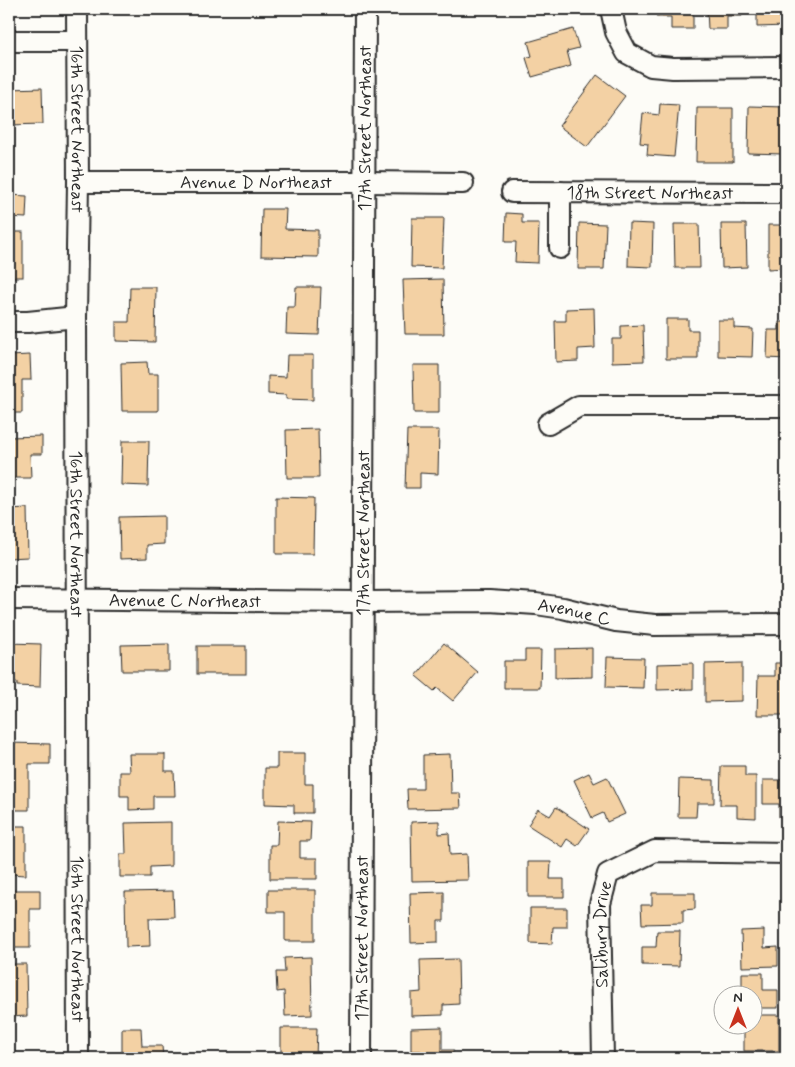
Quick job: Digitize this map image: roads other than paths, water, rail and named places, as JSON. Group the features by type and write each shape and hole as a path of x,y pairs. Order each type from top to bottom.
{"street":[{"name":"16th Street Northeast","path":"77,9 76,600 78,1058"},
{"name":"17th Street Northeast","path":"361,1058 365,9"},
{"path":"611,9 616,32 626,53 651,66 673,68 786,68"},
{"path":"9,41 76,41"},
{"name":"Avenue D Northeast","path":"78,182 463,183"},
{"name":"18th Street Northeast","path":"512,192 786,192"},
{"path":"560,192 560,248"},
{"path":"9,322 76,317"},
{"path":"548,424 578,406 786,406"},
{"name":"Avenue C Northeast","path":"9,599 362,602"},
{"name":"Avenue C","path":"362,602 488,601 536,604 563,608 616,621 645,624 786,624"},
{"name":"Salibury Drive","path":"603,1058 600,904 608,874 655,851 786,852"}]}
